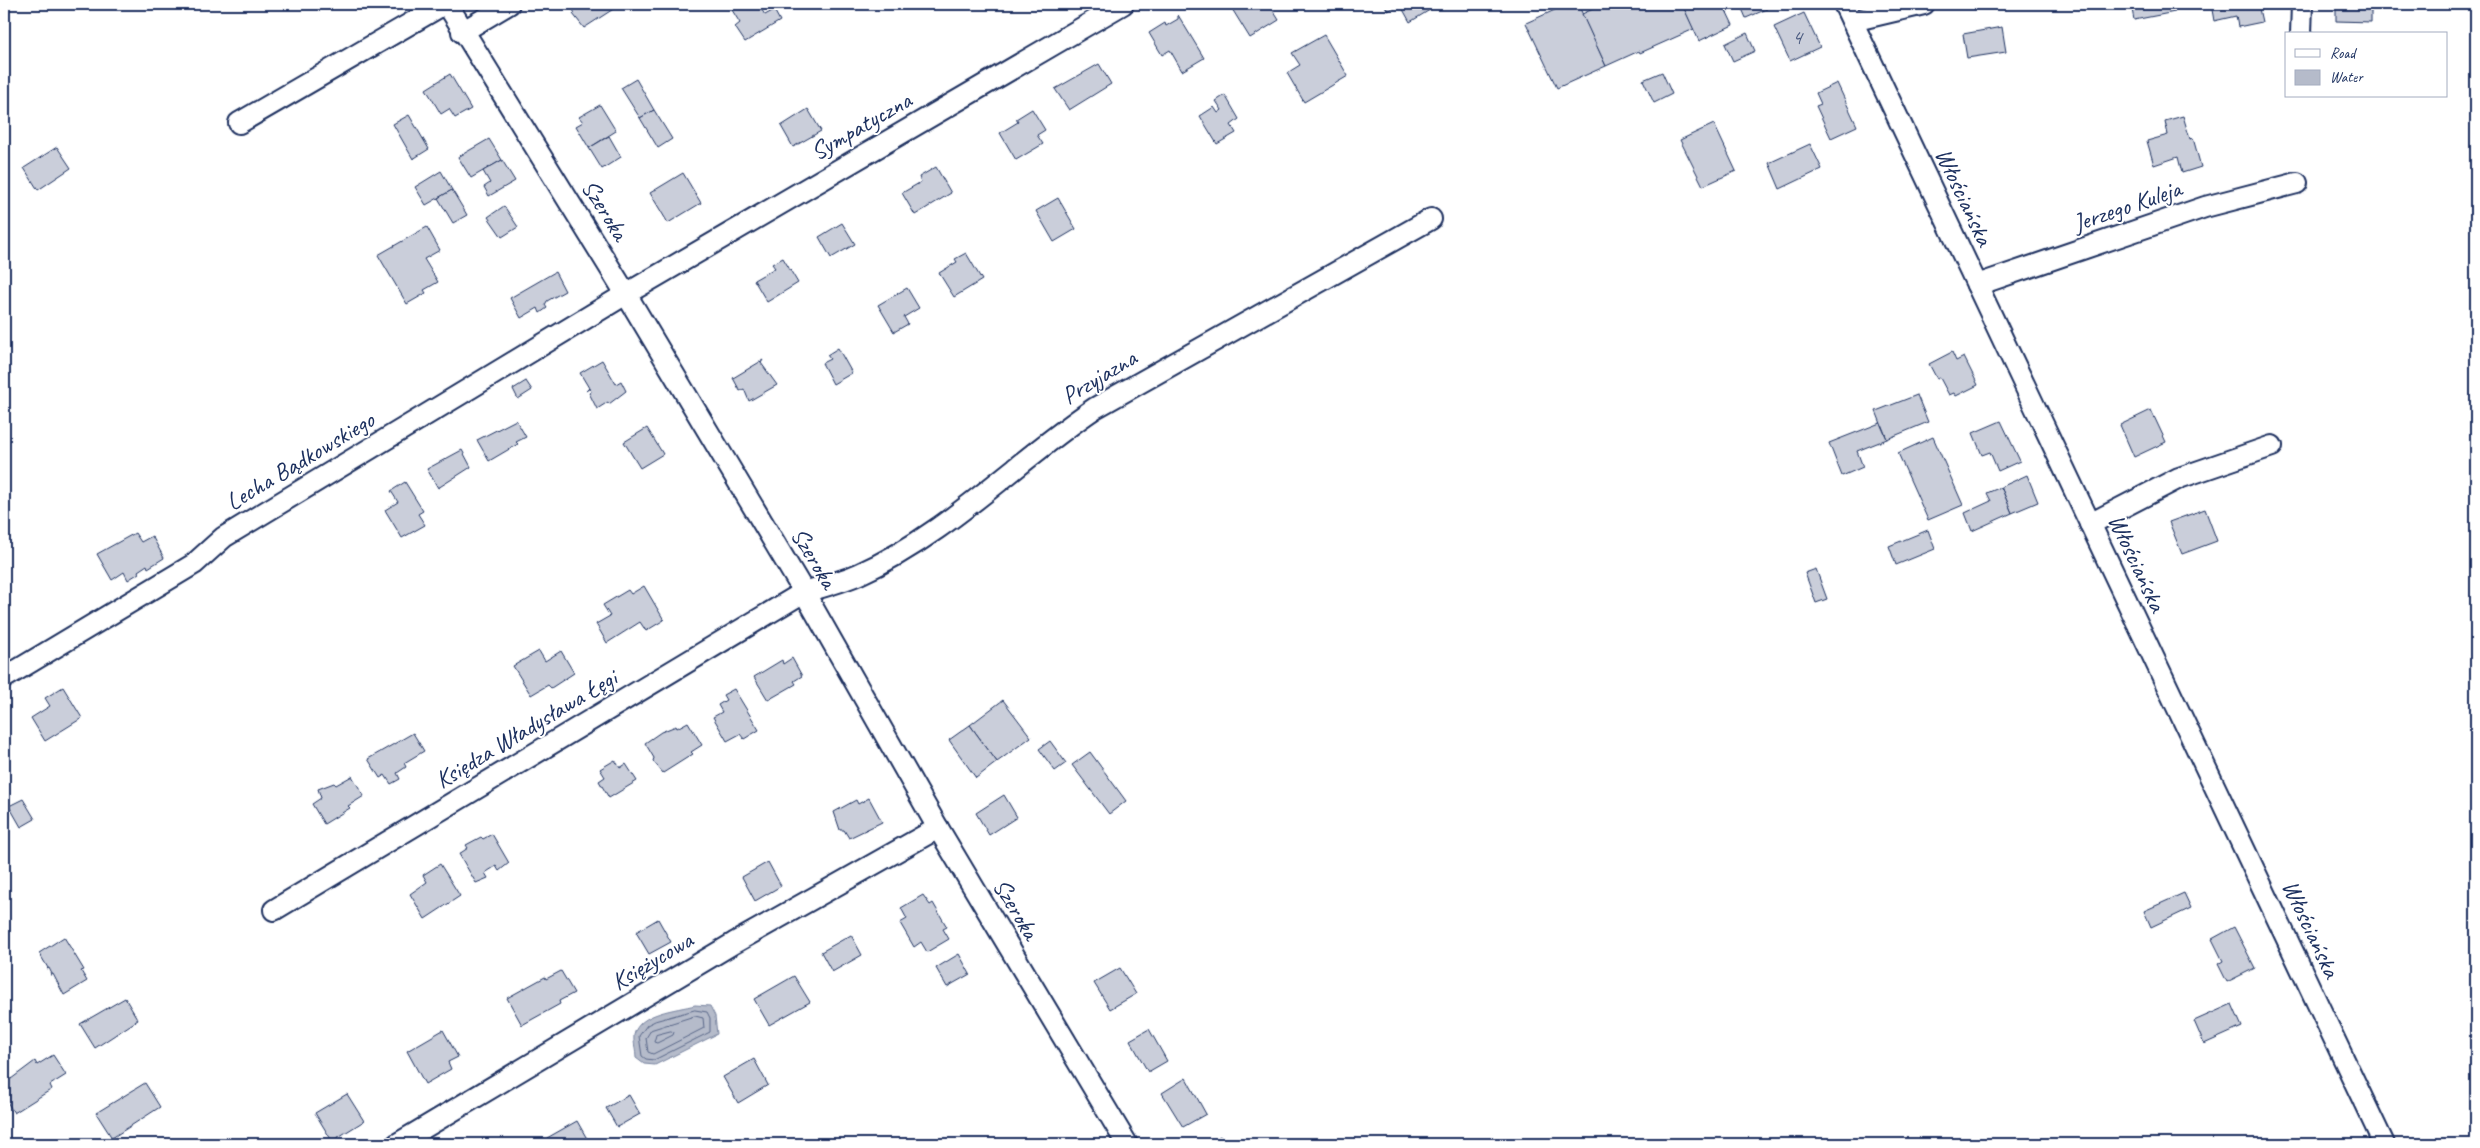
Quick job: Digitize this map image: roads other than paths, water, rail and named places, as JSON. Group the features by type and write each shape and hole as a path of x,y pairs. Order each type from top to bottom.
{"street":[{"name":"Szeroka","path":"445,4 626,294 804,592 938,828 1127,1144"},
{"path":"239,123 445,4"},
{"path":"462,32 509,4"},
{"name":"Sympatyczna","path":"626,294 1123,4"},
{"path":"1848,13 1924,4"},
{"path":"2301,32 2302,4"},
{"name":"Włościańska","path":"1848,13 2384,1144"},
{"name":"Jerzego Kuleja","path":"1977,285 2205,207 2297,183"},
{"name":"Przyjazna","path":"804,592 859,574 914,542 942,525 1050,438 1095,408 1430,219"},
{"name":"Lecha Bądkowskiego","path":"4,678 194,564 224,538 626,294"},
{"path":"2090,524 2179,478 2272,446"},
{"name":"Księdza Władysława Łęgi","path":"274,910 804,592"},
{"name":"Księżycowa","path":"396,1144 734,943 938,828"}],"water":[{"path":"695,1005 710,1006 715,1016 717,1034 655,1065 644,1064 636,1058 634,1035 637,1027 643,1021 660,1013"}]}
